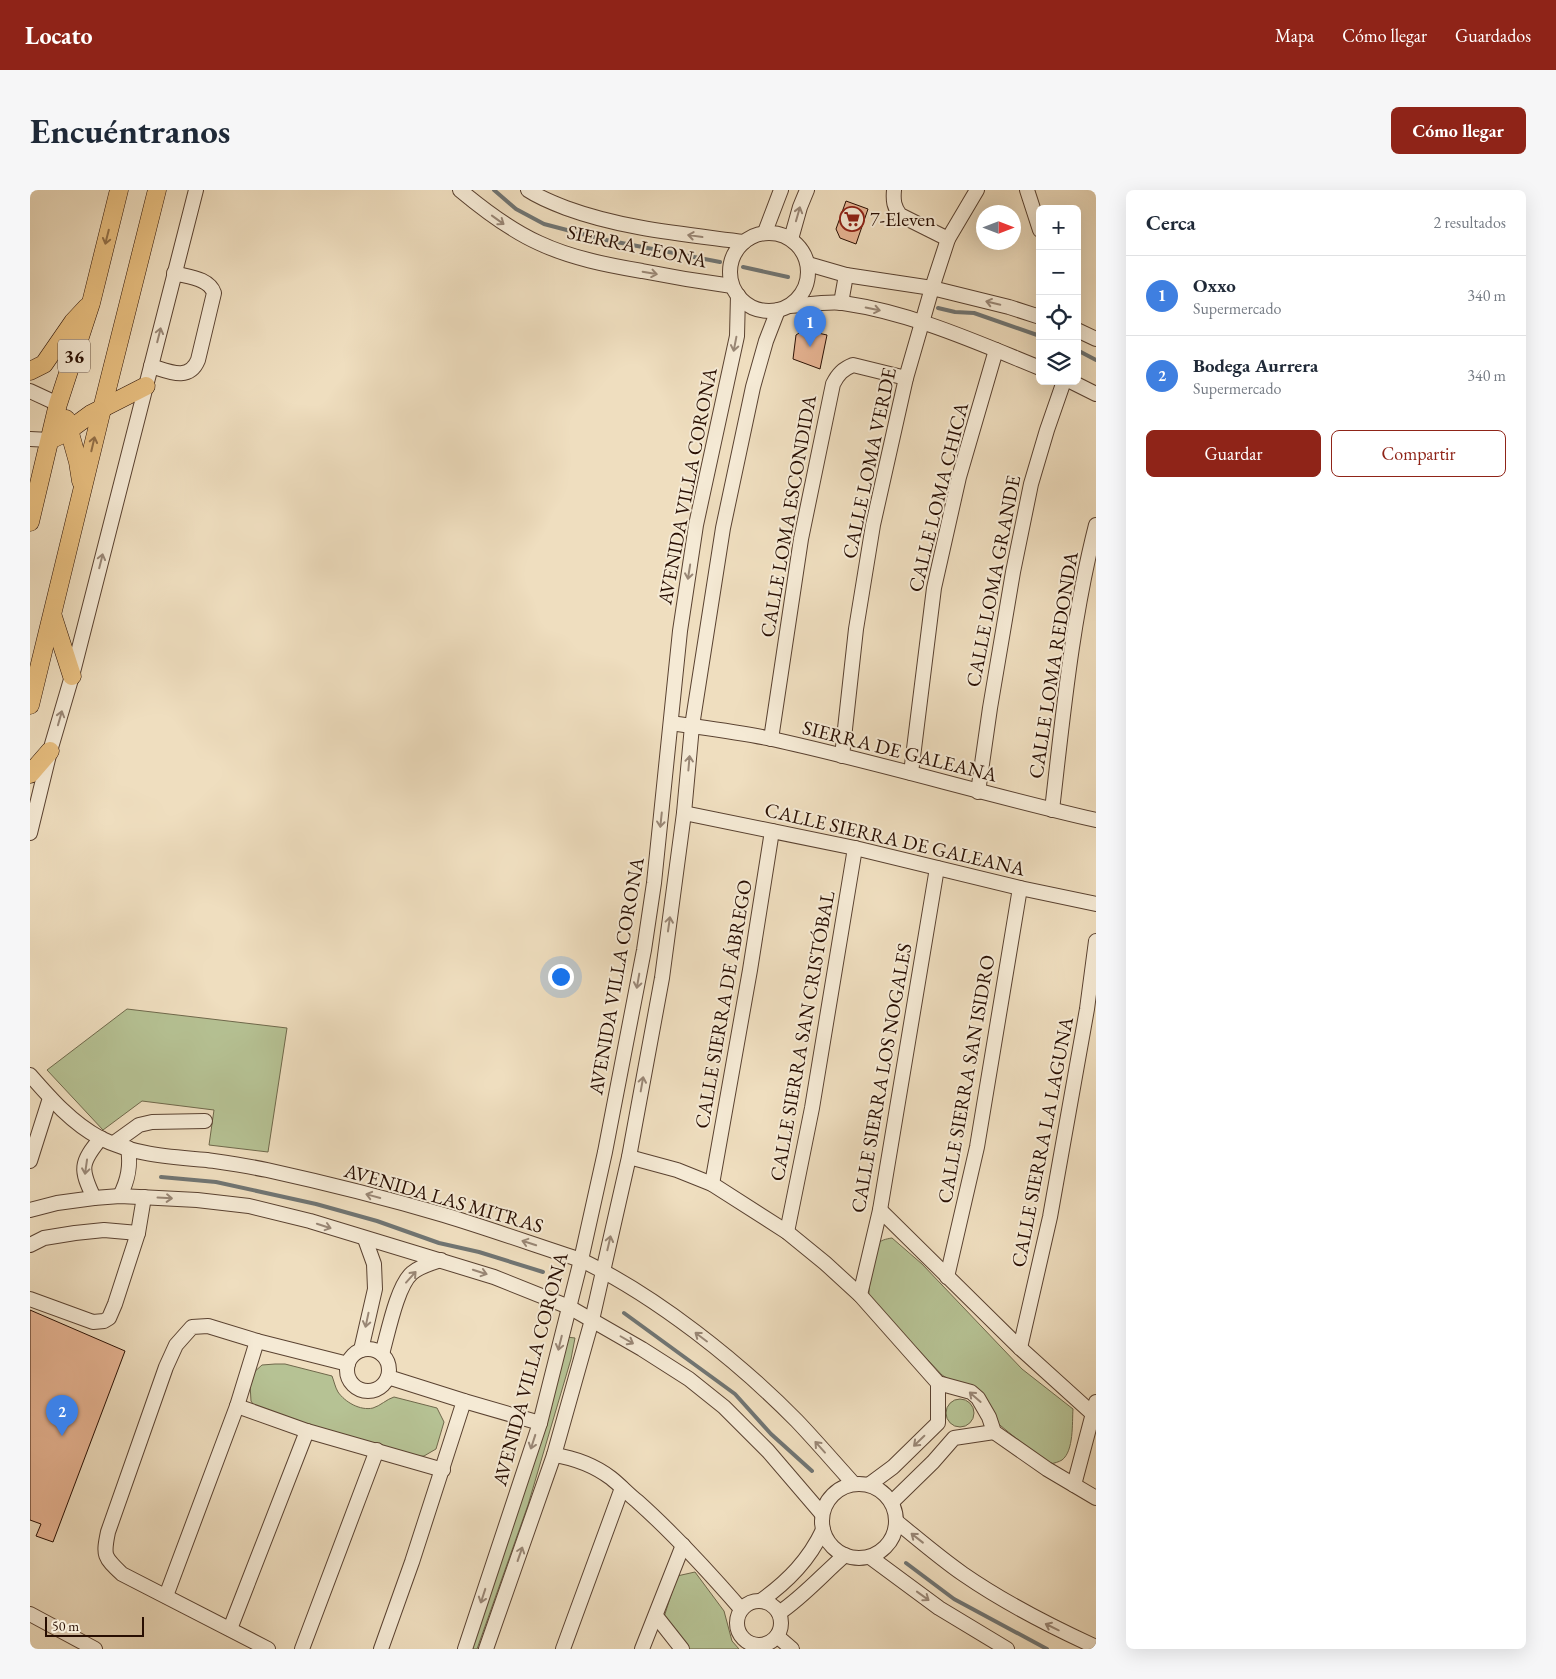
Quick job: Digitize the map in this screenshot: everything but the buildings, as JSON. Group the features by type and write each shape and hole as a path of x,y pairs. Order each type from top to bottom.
{"main road":[{"name":"36","path":"30,516 58,404 91,303 119,190"},
{"name":"36","path":"30,705 157,190"},
{"path":"30,371 44,364 73,322 91,303"},
{"path":"50,440 102,409 146,386"},
{"path":"58,404 69,429 78,462 82,491"},
{"path":"53,616 72,676"},
{"path":"30,774 50,751"}],"street":[{"name":"SIERRA LEONA","path":"460,190 510,228 539,243 578,258 695,281 735,291"},
{"name":"SIERRA LEONA","path":"528,190 557,204 592,217 637,227 744,242"},
{"path":"765,232 781,190"},
{"path":"791,239 800,207 808,190"},
{"path":"894,190 895,209 900,215 948,239"},
{"name":"CALLE LOMA VERDE","path":"842,756 856,630 873,525 906,378 948,239 977,190"},
{"path":"1026,190 1036,219"},
{"path":"30,833 196,191"},
{"path":"784,308 801,295 808,280 808,264 802,250 791,239 779,234 765,232 744,242 734,254 730,270 735,291 749,306 763,311 841,303 880,311 922,322 1036,366"},
{"path":"808,264 846,275 932,288 1036,316"},
{"path":"151,366 185,374 195,367 198,360 214,293 212,287 207,283 174,273"},
{"path":"841,303 846,275"},
{"name":"AVENIDA VILLA CORONA","path":"465,1649 540,1423 581,1260 605,1152 644,950 654,883 680,631 696,525 737,336 735,291"},
{"name":"AVENIDA VILLA CORONA","path":"486,1649 554,1455 592,1320 629,1157 662,978 684,813 692,726 723,528 753,387 766,341 784,308"},
{"name":"CALLE LOMA CHICA","path":"911,773 936,580 959,477 996,350"},
{"name":"CALLE LOMA ESCONDIDA","path":"771,739 801,539 833,384 838,374 844,368 853,365 906,378"},
{"name":"CALLE LOMA GRANDE","path":"978,792 1012,572 1031,484 1063,385"},
{"path":"1078,385 1096,394"},
{"path":"30,391 58,404"},
{"path":"30,439 50,440"},
{"name":"CALLE LOMA REDONDA","path":"1052,810 1072,647 1087,562 1096,526"},
{"name":"SIERRA DE GALEANA","path":"671,723 771,739 1096,820"},
{"name":"CALLE SIERRA DE GALEANA","path":"684,813 855,848 1020,888 1096,904"},
{"name":"CALLE SIERRA DE ÁBREGO","path":"712,1184 750,970 772,831"},
{"name":"CALLE SIERRA SAN CRISTÓBAL","path":"787,1232 812,1108 855,848"},
{"name":"CALLE SIERRA LOS NOGALES","path":"860,1295 880,1210 937,868"},
{"name":"CALLE SIERRA SAN ISIDRO","path":"947,1277 977,1147 1020,888"},
{"name":"CALLE SIERRA LA LAGUNA","path":"1020,1348 1052,1207 1087,1009 1096,941"},
{"name":"AVENIDA LAS MITRAS","path":"30,1075 50,1098 78,1123 107,1140 128,1148 170,1158 208,1160 305,1178 443,1215 581,1260 603,1270 667,1311 714,1347 797,1421 853,1483"},
{"path":"30,1161 32,1145 50,1098"},
{"path":"94,1198 85,1179 84,1169 90,1151 107,1140 139,1125 152,1122 205,1121"},
{"path":"120,1196 127,1182 129,1171 130,1159 128,1148"},
{"path":"629,1157 677,1170 712,1184 787,1232 826,1263 860,1295 938,1383 971,1392 978,1398 989,1417 994,1432 1039,1464 1096,1498"},
{"path":"30,1210 57,1203 120,1196 197,1200 249,1206 310,1221 494,1277 569,1307 642,1348 689,1379 724,1406 768,1450 822,1514"},
{"path":"30,1299 93,1322 104,1321 108,1318 115,1304 138,1233 144,1197"},
{"path":"880,1210 1020,1348 1094,1408 1074,1485"},
{"path":"30,1245 44,1238 75,1233 104,1230 138,1233"},
{"path":"361,1350 375,1289 374,1264 365,1239"},
{"path":"382,1354 398,1295 413,1273 424,1266 442,1260"},
{"path":"375,1289 398,1295"},
{"path":"268,1649 122,1574 109,1562 105,1553 108,1532 166,1367 176,1345 192,1326 208,1326 348,1364"},
{"path":"166,1596 237,1406 258,1341"},
{"path":"368,1349 382,1354 388,1364 386,1383 375,1391 362,1391 356,1388 348,1377 350,1358 361,1350 368,1349"},
{"path":"388,1377 540,1423"},
{"path":"870,1484 893,1467 938,1423 938,1383"},
{"path":"381,1649 443,1470 464,1401"},
{"path":"237,1406 307,1431 443,1470"},
{"path":"938,1423 954,1438"},
{"path":"230,1629 307,1431"},
{"path":"892,1502 933,1462 954,1438 994,1432"},
{"path":"302,1649 376,1450"},
{"path":"554,1455 568,1457 598,1470 610,1478 683,1545 741,1609"},
{"path":"893,1467 911,1483"},
{"path":"853,1483 870,1484 882,1491 892,1502 896,1522 894,1533 888,1544 880,1552 870,1556 853,1558 835,1549 827,1540 823,1530 822,1514 828,1500 838,1489 853,1483"},
{"path":"563,1649 622,1488"},
{"path":"896,1522 962,1573 1008,1603 1096,1648"},
{"path":"762,1600 772,1605 779,1613 781,1628 772,1641 760,1646 748,1643 739,1634 736,1621 741,1609 750,1602 762,1600 780,1587 809,1554 823,1530"},
{"path":"642,1649 683,1545"},
{"path":"809,1554 824,1573"},
{"path":"779,1613 794,1602 845,1555"},
{"path":"870,1556 939,1608 1007,1649"},
{"path":"780,1587 794,1602"},
{"path":"30,1614 95,1649"},
{"path":"656,1616 682,1649"},
{"path":"777,1636 792,1649"}],"green space":[{"path":"127,1009 287,1028 268,1152 209,1145 214,1110 142,1101 103,1130 47,1070"},
{"path":"892,1238 922,1264 1022,1369 1073,1409 1069,1450 1062,1460 1051,1464 1029,1449 995,1421 964,1391 942,1375 869,1297 869,1286 877,1245 885,1239"},
{"path":"567,1337 575,1338 571,1359 528,1505 477,1649 467,1649"},
{"path":"285,1364 332,1376 341,1396 358,1407 373,1408 394,1397 437,1408 444,1422 436,1449 424,1456 415,1457 258,1412 251,1401 250,1384 253,1373 262,1365"},
{"path":"960,1399 970,1403 974,1413 970,1423 960,1427 950,1423 946,1413 950,1403"},
{"path":"695,1572 724,1611 732,1641 739,1649 688,1649 664,1617 677,1576"}],"waterway":[{"path":"494,190 516,209 544,224 601,239 720,262"},
{"path":"743,267 788,277"},
{"path":"938,308 955,312 974,313 1036,335"},
{"path":"1081,352 1096,360"},
{"path":"161,1177 216,1182 316,1204 377,1221 439,1243 479,1252 543,1272"},
{"path":"624,1313 735,1394 771,1434 812,1471"},
{"path":"906,1563 954,1599 1047,1649"}],"place":[{"name":"7-Eleven","path":"852,219"},
{"name":"Oxxo","path":"810,347"},
{"name":"Bodega Aurrera","path":"62,1436"}]}
